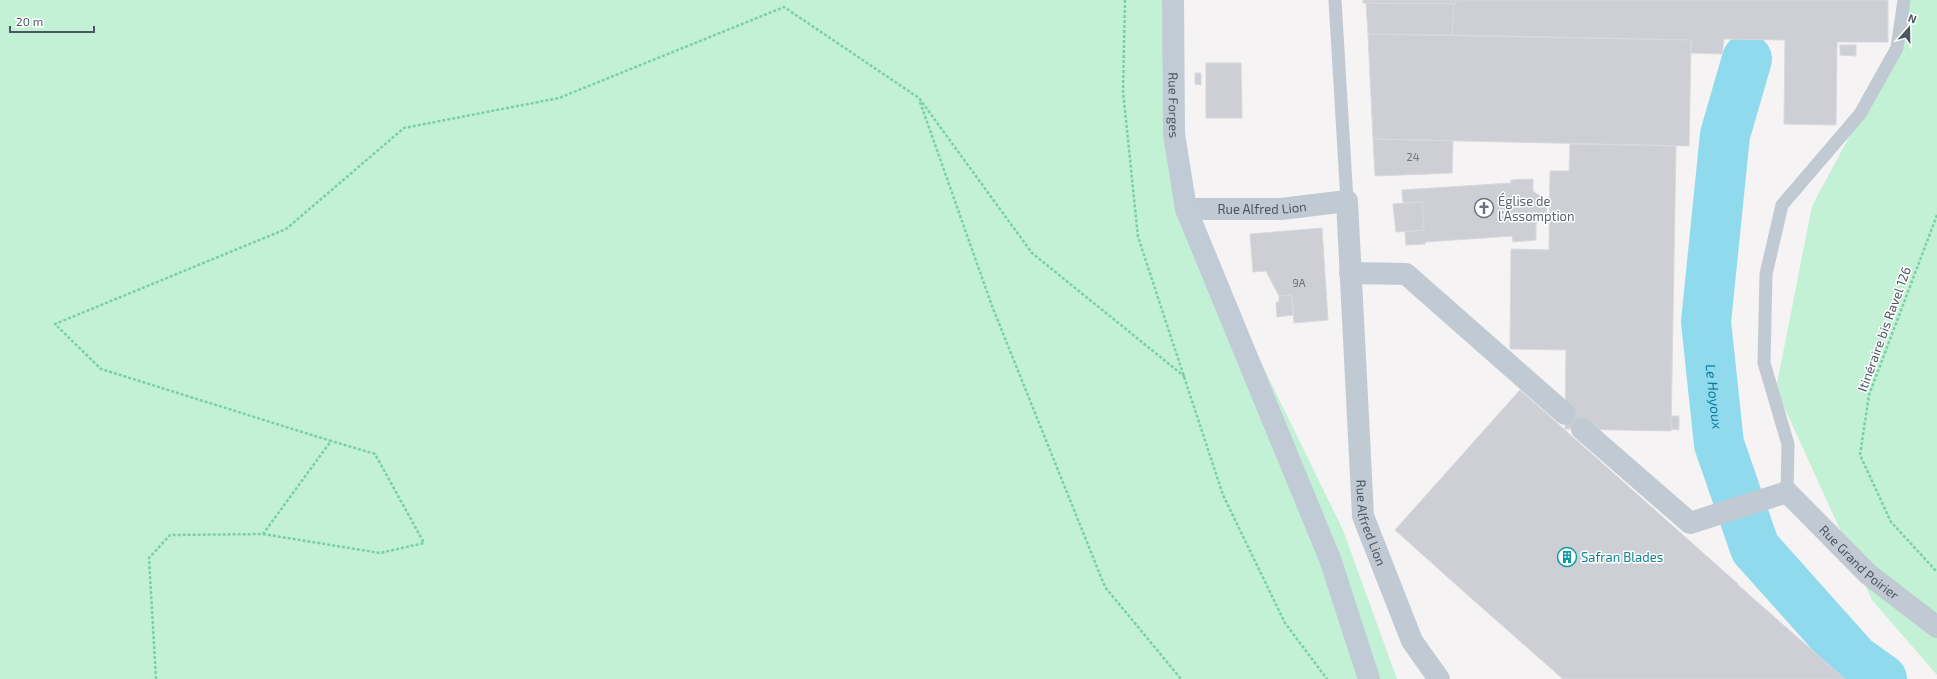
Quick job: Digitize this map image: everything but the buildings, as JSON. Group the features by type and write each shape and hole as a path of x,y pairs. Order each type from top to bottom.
{"main road":[{"name":"Rue Forges","path":"1173,0 1174,134 1186,209"},
{"path":"1186,209 1330,559 1369,679"}],"street":[{"name":"Rue Alfred Lion","path":"1186,209 1281,209 1347,201 1363,516 1412,641 1439,679"},
{"path":"1350,273 1406,274 1565,414"},
{"path":"1582,429 1690,523 1787,492"},
{"name":"Rue Grand Poirier","path":"1787,492 1868,574 1937,627"}],"lane":[{"path":"1335,0 1347,201"},
{"path":"1787,492 1788,444 1764,363 1766,274 1782,205 1860,114 1896,48 1904,0"}],"path":[{"path":"1125,0 1123,91 1138,237 1224,495 1285,623 1327,679"},
{"path":"156,679 149,558 170,535 263,534 380,553 424,543 375,454 101,369 55,324 286,229 404,128 559,98 784,7 919,98 1032,253 1185,377"},
{"path":"919,98 992,306 1105,587 1181,679"},
{"name":"Itinéraire bis Ravel 126","path":"1937,215 1869,395 1860,455 1891,522 1937,572"},
{"path":"263,534 331,441"}],"green space":[{"path":"0,0 1173,0 1186,209 1343,530 1397,679 0,679"},
{"path":"1904,0 1937,0 1937,675 1872,600 1776,389 1812,206 1897,48"}],"waterway":[{"name":"Le Hoyoux","path":"1747,59 1725,135 1706,322 1719,444 1755,548 1854,659 1882,679"}],"place":[{"name":"Église de l'Assomption","path":"1484,208"},
{"name":"Safran Blades","path":"1567,557"}]}
